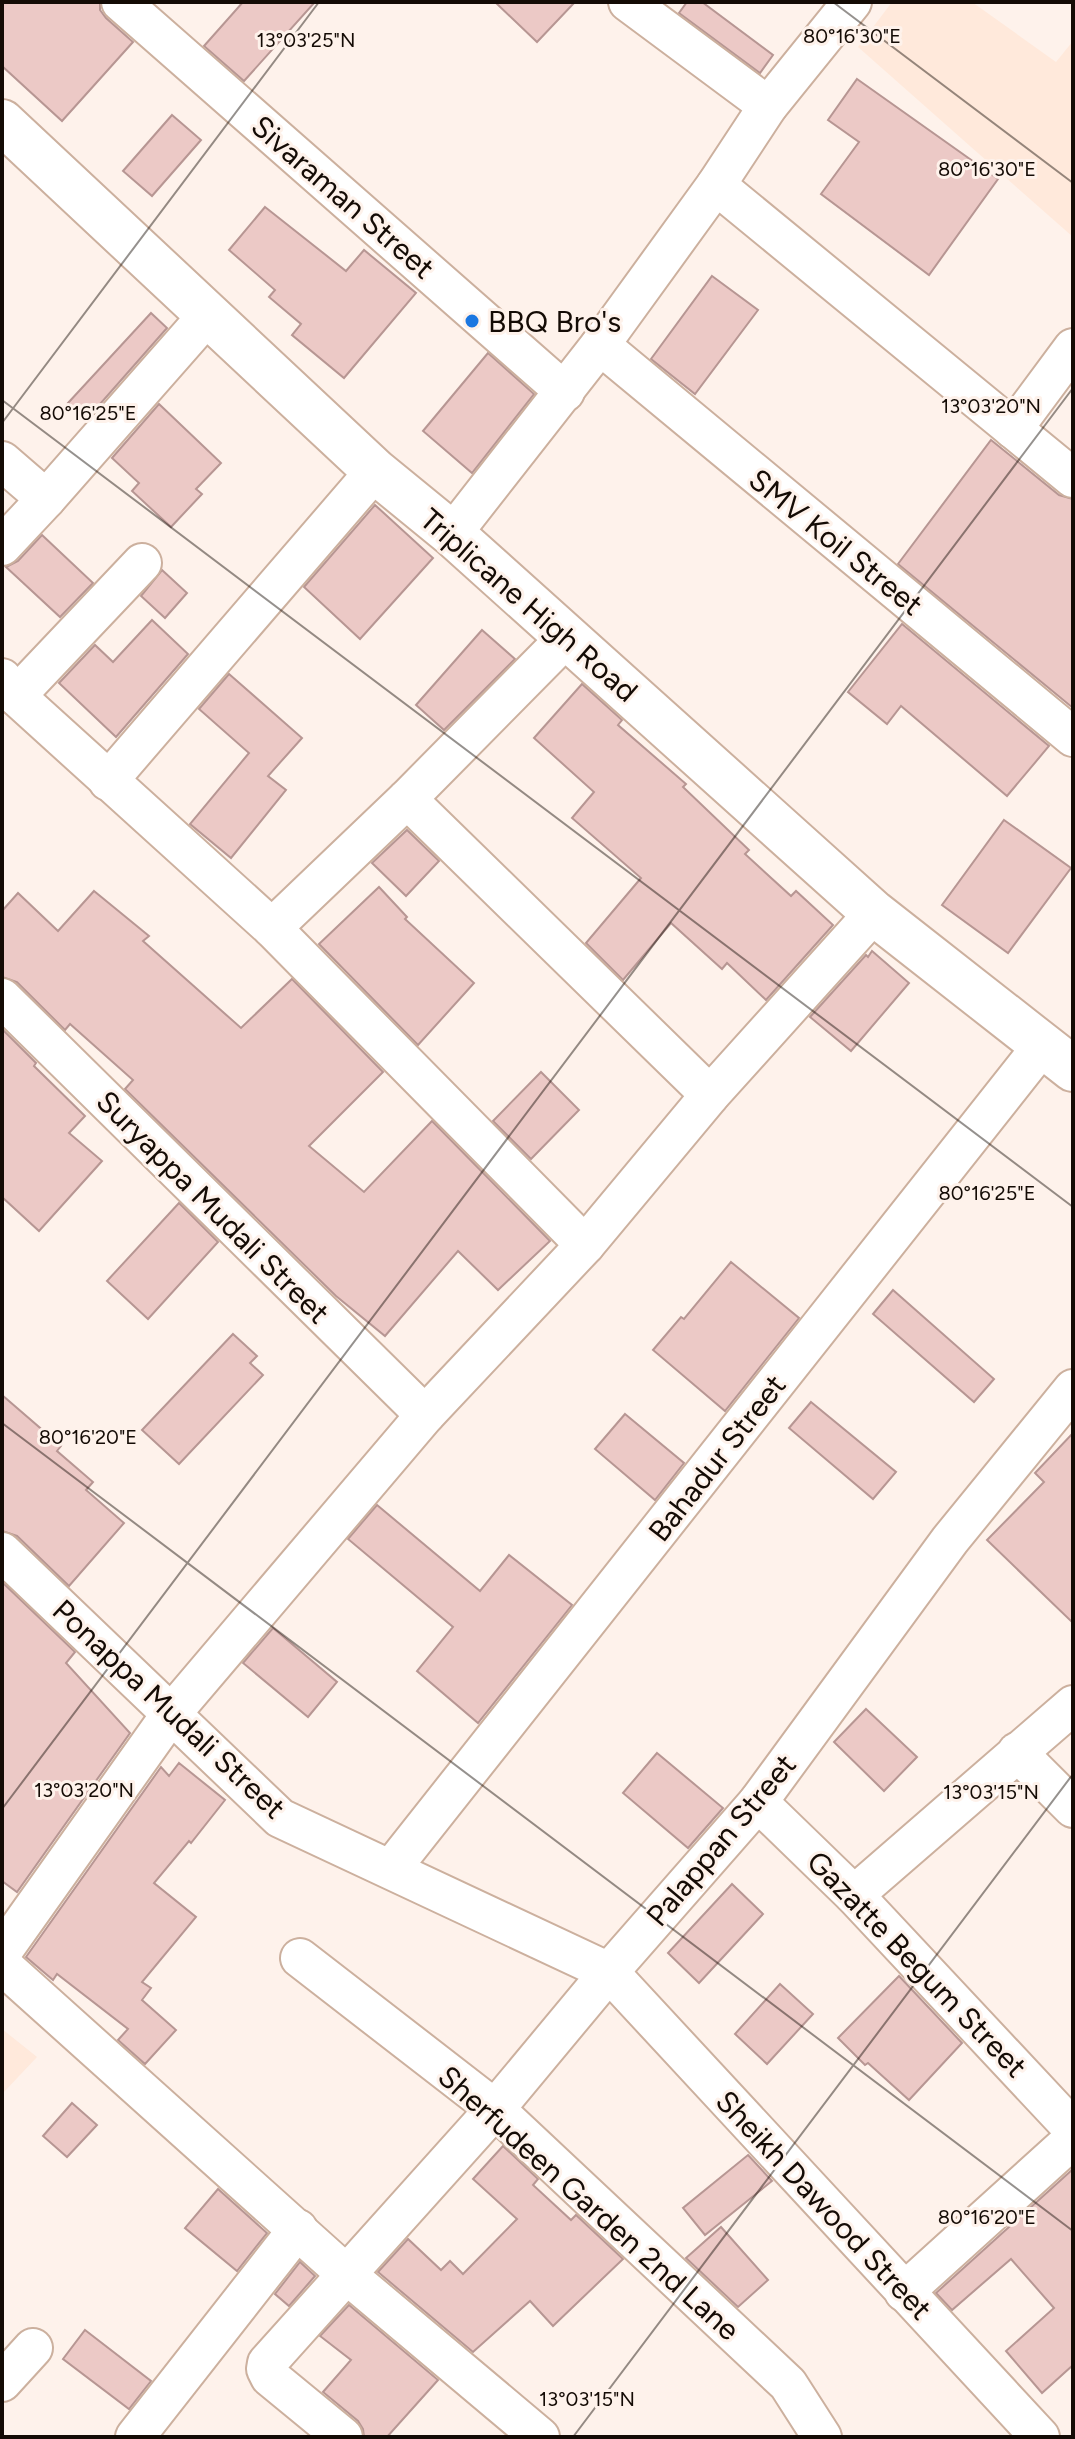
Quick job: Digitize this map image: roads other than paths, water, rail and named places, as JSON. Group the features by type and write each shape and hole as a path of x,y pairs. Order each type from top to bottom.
{"main road":[{"name":"Triplicane High Road","path":"2,122 375,471 452,534 874,913 1058,1057"}],"street":[{"name":"Sivaraman Street","path":"121,2 565,392"},
{"path":"628,2 768,106"},
{"path":"452,534 565,392 716,185 768,106 852,2"},
{"path":"716,185 1073,478"},
{"path":"2,546 207,316"},
{"name":"SMV Koil Street","path":"600,345 1073,737"},
{"path":"1013,429 1073,348"},
{"path":"2,461 46,499"},
{"path":"108,781 375,471"},
{"path":"142,563 9,687 108,781 272,928 585,1245"},
{"path":"272,928 407,799 567,637"},
{"path":"407,799 710,1095"},
{"path":"2,1952 171,1714 425,1415 585,1245 710,1095 874,913"},
{"name":"Suryappa Mudali Street","path":"2,998 425,1415"},
{"name":"Bahadur Street","path":"391,1869 1058,1057"},
{"name":"Palappan Street","path":"343,2437 270,2377 267,2363 495,2109 609,1972 758,1802 950,1540 1073,1389"},
{"name":"Ponappa Mudali Street","path":"2,1552 280,1818 609,1972"},
{"path":"854,1895 1073,1705"},
{"path":"1017,1752 1073,1808"},
{"name":"Gazatte Begum Street","path":"758,1802 854,1895 1073,2129"},
{"name":"Sherfudeen Garden 2nd Lane","path":"300,1958 495,2109 788,2384 822,2437"},
{"path":"2,1965 346,2274 540,2437"},
{"name":"Sheikh Dawood Street","path":"609,1972 1040,2437"},
{"path":"904,2292 1073,2139"},
{"path":"135,2437 298,2229"},
{"path":"2,2382 33,2348"}],"place":[{"name":"BBQ Bro's","path":"472,321"}]}
